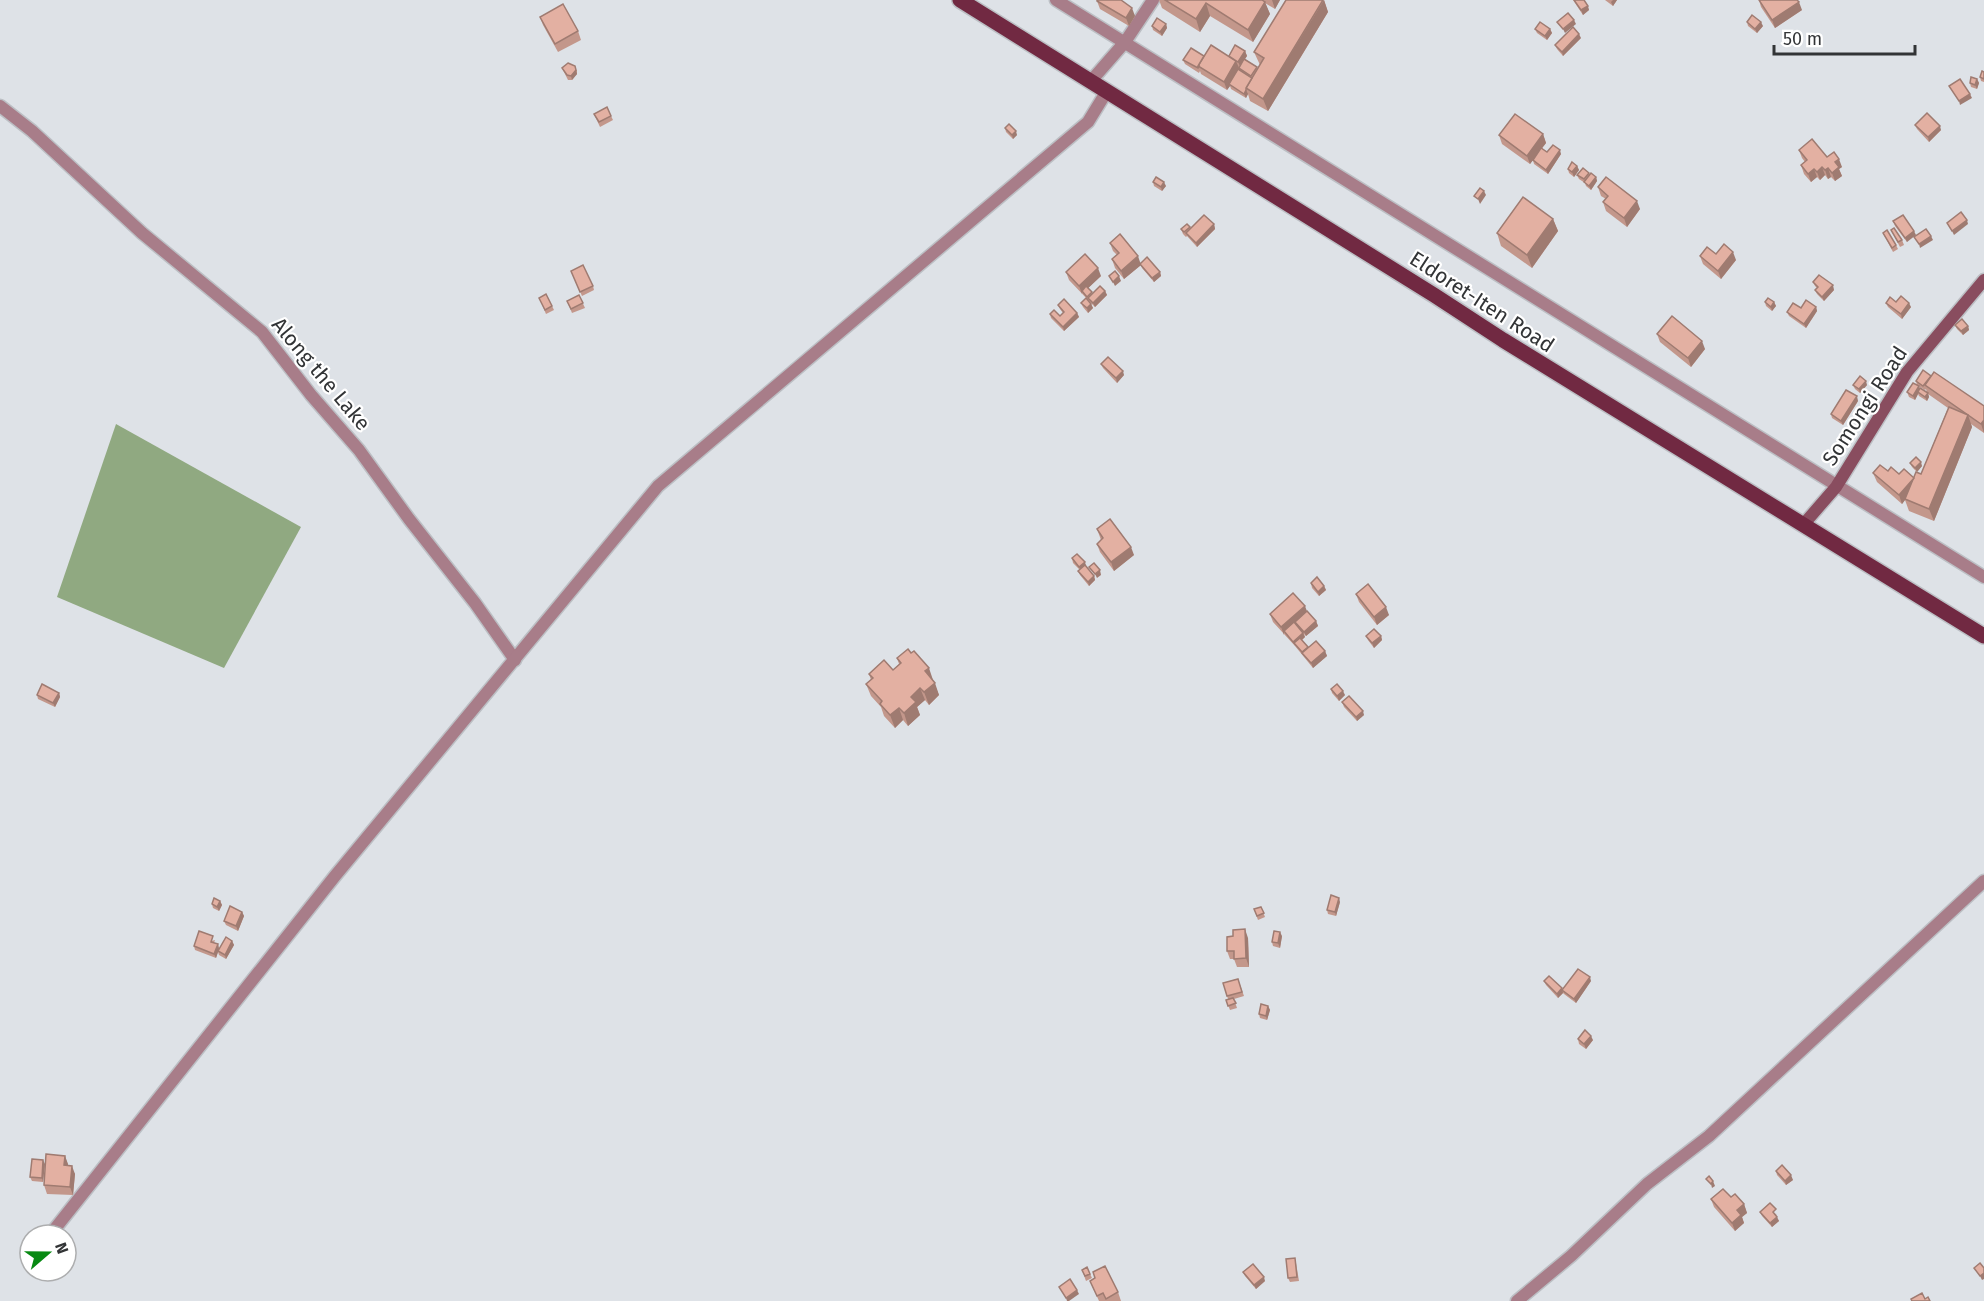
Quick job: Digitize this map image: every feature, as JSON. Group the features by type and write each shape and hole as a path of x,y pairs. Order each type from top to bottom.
{"main road":[{"name":"Eldoret-Iten Road","path":"960,0 1503,340 1984,636"}],"street":[{"path":"1056,0 1984,577"},
{"path":"1091,81 1125,42 1153,0"},
{"path":"60,1223 335,876 658,486 1088,122 1107,91"},
{"name":"Along the Lake","path":"0,106 32,131 142,233 262,332 359,450 409,519 475,603 515,660"},
{"name":"Somongi Road","path":"1803,525 1836,487 1907,372 1984,280"},
{"path":"1517,1301 1571,1256 1647,1184 1718,1128 1984,881"}],"green space":[{"path":"116,424 301,527 224,668 57,597"}],"building":[{"path":"1097,0 1121,0 1132,8 1126,18"},
{"path":"1165,0 1262,0 1265,2 1248,30 1206,3 1196,19"},
{"path":"1286,0 1323,0 1263,99 1246,88 1264,58 1254,52"},
{"path":"1574,0 1584,0 1588,6 1581,10"},
{"path":"1759,0 1797,0 1799,2 1772,20"},
{"path":"563,4 578,31 555,44 540,17"},
{"path":"1568,13 1574,20 1563,29 1557,22"},
{"path":"1752,15 1761,22 1755,29 1747,22"},
{"path":"1157,18 1166,24 1160,32 1152,26"},
{"path":"1540,22 1550,29 1545,36 1535,29"},
{"path":"1573,27 1579,34 1562,52 1555,45"},
{"path":"1211,45 1236,61 1224,82 1198,66"},
{"path":"1235,45 1245,51 1238,62 1229,56"},
{"path":"1191,48 1204,56 1198,68 1183,60"},
{"path":"1244,59 1257,67 1251,76 1239,68"},
{"path":"568,63 575,66 576,70 571,76 567,75 562,68"},
{"path":"1238,69 1252,78 1244,94 1229,84"},
{"path":"1971,77 1977,79 1975,85 1970,83"},
{"path":"1960,79 1970,94 1959,101 1949,86"},
{"path":"607,107 611,116 599,122 594,114"},
{"path":"1927,113 1940,126 1928,137 1915,125"},
{"path":"1515,114 1543,134 1527,156 1499,135"},
{"path":"1009,124 1016,131 1012,135 1005,128"},
{"path":"1812,139 1827,157 1834,152 1839,159 1835,162 1839,167 1832,173 1828,168 1825,170 1822,167 1817,172 1814,169 1808,174 1801,165 1807,160 1799,150"},
{"path":"1553,145 1560,150 1546,170 1533,160 1541,148 1547,152"},
{"path":"1572,162 1577,166 1572,172 1568,169"},
{"path":"1583,168 1589,173 1584,179 1577,175"},
{"path":"1591,173 1596,177 1589,186 1584,182"},
{"path":"1156,177 1164,182 1161,187 1153,182"},
{"path":"1606,177 1637,201 1624,218 1603,202 1608,196 1598,187"},
{"path":"1480,188 1484,191 1478,199 1474,196"},
{"path":"1523,197 1553,219 1527,255 1497,233"},
{"path":"1961,212 1967,220 1952,231 1947,223"},
{"path":"1204,215 1214,224 1196,243 1186,233"},
{"path":"1903,215 1914,231 1905,238 1893,221"},
{"path":"1187,224 1190,227 1184,232 1181,229"},
{"path":"1894,228 1902,240 1898,242 1891,230"},
{"path":"1926,229 1931,236 1919,244 1914,237"},
{"path":"1887,230 1896,245 1892,248 1883,233"},
{"path":"1120,234 1138,256 1121,271 1112,259 1119,253 1110,243"},
{"path":"1724,244 1733,252 1718,271 1700,256 1707,247 1716,254"},
{"path":"1085,254 1098,268 1079,286 1066,272"},
{"path":"1147,257 1160,272 1152,278 1140,264"},
{"path":"583,265 593,286 580,292 571,271"},
{"path":"1115,271 1119,276 1113,282 1109,276"},
{"path":"1819,275 1833,285 1822,297 1815,290 1818,287 1813,282"},
{"path":"1086,286 1092,292 1087,297 1082,291"},
{"path":"1100,286 1105,291 1093,303 1088,298"},
{"path":"546,294 552,306 545,310 539,298"},
{"path":"579,295 583,303 571,309 567,301"},
{"path":"1901,296 1909,303 1901,314 1886,303 1890,297 1896,302"},
{"path":"1086,298 1091,304 1087,308 1081,303"},
{"path":"1768,298 1774,302 1771,307 1765,302"},
{"path":"1064,299 1077,313 1063,327 1050,314 1054,310 1060,316 1064,312 1058,305"},
{"path":"1806,300 1816,307 1804,324 1787,312 1793,303 1801,308"},
{"path":"1672,316 1702,341 1688,358 1657,334"},
{"path":"1962,319 1968,326 1961,331 1955,325"},
{"path":"1108,357 1123,371 1116,378 1101,364"},
{"path":"1923,370 1931,376 1923,386 1916,381"},
{"path":"1934,372 1984,406 1984,420 1981,424 1925,385"},
{"path":"1860,376 1866,381 1859,389 1853,385"},
{"path":"1913,383 1919,386 1913,396 1907,392"},
{"path":"1920,388 1928,393 1925,397 1918,392"},
{"path":"1846,390 1857,396 1841,421 1831,414"},
{"path":"1949,407 1968,415 1929,509 1905,499 1916,472 1921,474"},
{"path":"1916,457 1921,462 1915,468 1910,463"},
{"path":"1880,465 1888,471 1891,467 1899,474 1904,469 1914,478 1899,495 1873,473"},
{"path":"1110,519 1131,547 1111,562 1097,544 1103,538 1097,529"},
{"path":"1077,554 1085,562 1079,567 1072,558"},
{"path":"1094,563 1100,570 1095,574 1089,567"},
{"path":"1085,565 1094,576 1088,582 1078,571"},
{"path":"1317,577 1324,586 1318,592 1311,583"},
{"path":"1368,584 1386,607 1374,617 1356,594"},
{"path":"1293,593 1305,606 1281,627 1270,614"},
{"path":"1307,611 1316,621 1304,632 1295,622"},
{"path":"1294,622 1303,633 1293,642 1284,631"},
{"path":"1374,629 1381,636 1372,643 1366,636"},
{"path":"1300,638 1308,647 1302,652 1294,643"},
{"path":"1316,641 1325,651 1311,663 1302,653"},
{"path":"908,649 911,653 914,651 929,668 925,671 935,683 924,692 920,688 911,697 916,702 904,713 899,708 890,715 880,704 882,701 866,684 873,678 869,674 884,660 893,670 901,663 897,658"},
{"path":"42,684 59,693 53,703 37,695"},
{"path":"1337,684 1343,691 1337,696 1331,689"},
{"path":"1349,696 1363,711 1356,717 1342,702"},
{"path":"1331,895 1339,898 1335,912 1327,910"},
{"path":"214,898 220,901 217,907 212,904"},
{"path":"230,906 242,912 236,926 224,921"},
{"path":"1261,907 1264,913 1257,916 1254,909"},
{"path":"1245,929 1246,958 1234,959 1234,951 1227,951 1227,937 1233,936 1233,930"},
{"path":"199,931 213,936 211,942 218,944 214,954 194,946"},
{"path":"1274,931 1280,932 1278,943 1272,942"},
{"path":"226,937 232,941 225,955 218,951"},
{"path":"1578,969 1590,977 1574,999 1562,990"},
{"path":"1549,976 1562,988 1557,994 1544,981"},
{"path":"1238,979 1242,992 1227,996 1223,983"},
{"path":"1233,998 1236,1003 1228,1006 1226,1000"},
{"path":"1261,1004 1268,1006 1266,1016 1259,1014"},
{"path":"1585,1030 1591,1036 1584,1044 1578,1039"},
{"path":"46,1154 65,1156 64,1165 72,1166 70,1187 44,1185"},
{"path":"32,1159 43,1160 42,1178 30,1177"},
{"path":"1782,1165 1791,1175 1785,1181 1776,1171"},
{"path":"1709,1176 1713,1181 1711,1184 1706,1179"},
{"path":"1723,1189 1731,1197 1735,1194 1744,1204 1737,1210 1741,1215 1732,1223 1711,1199"},
{"path":"1770,1203 1776,1209 1773,1212 1777,1217 1770,1223 1760,1212"},
{"path":"1295,1258 1297,1277 1288,1278 1286,1259"},
{"path":"1980,1263 1984,1268 1984,1273 1980,1276 1974,1268"},
{"path":"1253,1264 1264,1277 1254,1285 1243,1272"},
{"path":"1105,1266 1118,1292 1106,1299 1103,1293 1097,1296 1090,1281 1095,1278 1093,1272"},
{"path":"1087,1267 1090,1274 1085,1276 1082,1270"},
{"path":"1070,1279 1077,1290 1066,1298 1059,1287"},
{"path":"1922,1293 1925,1299 1928,1297 1930,1301 1912,1301 1911,1299"}]}
